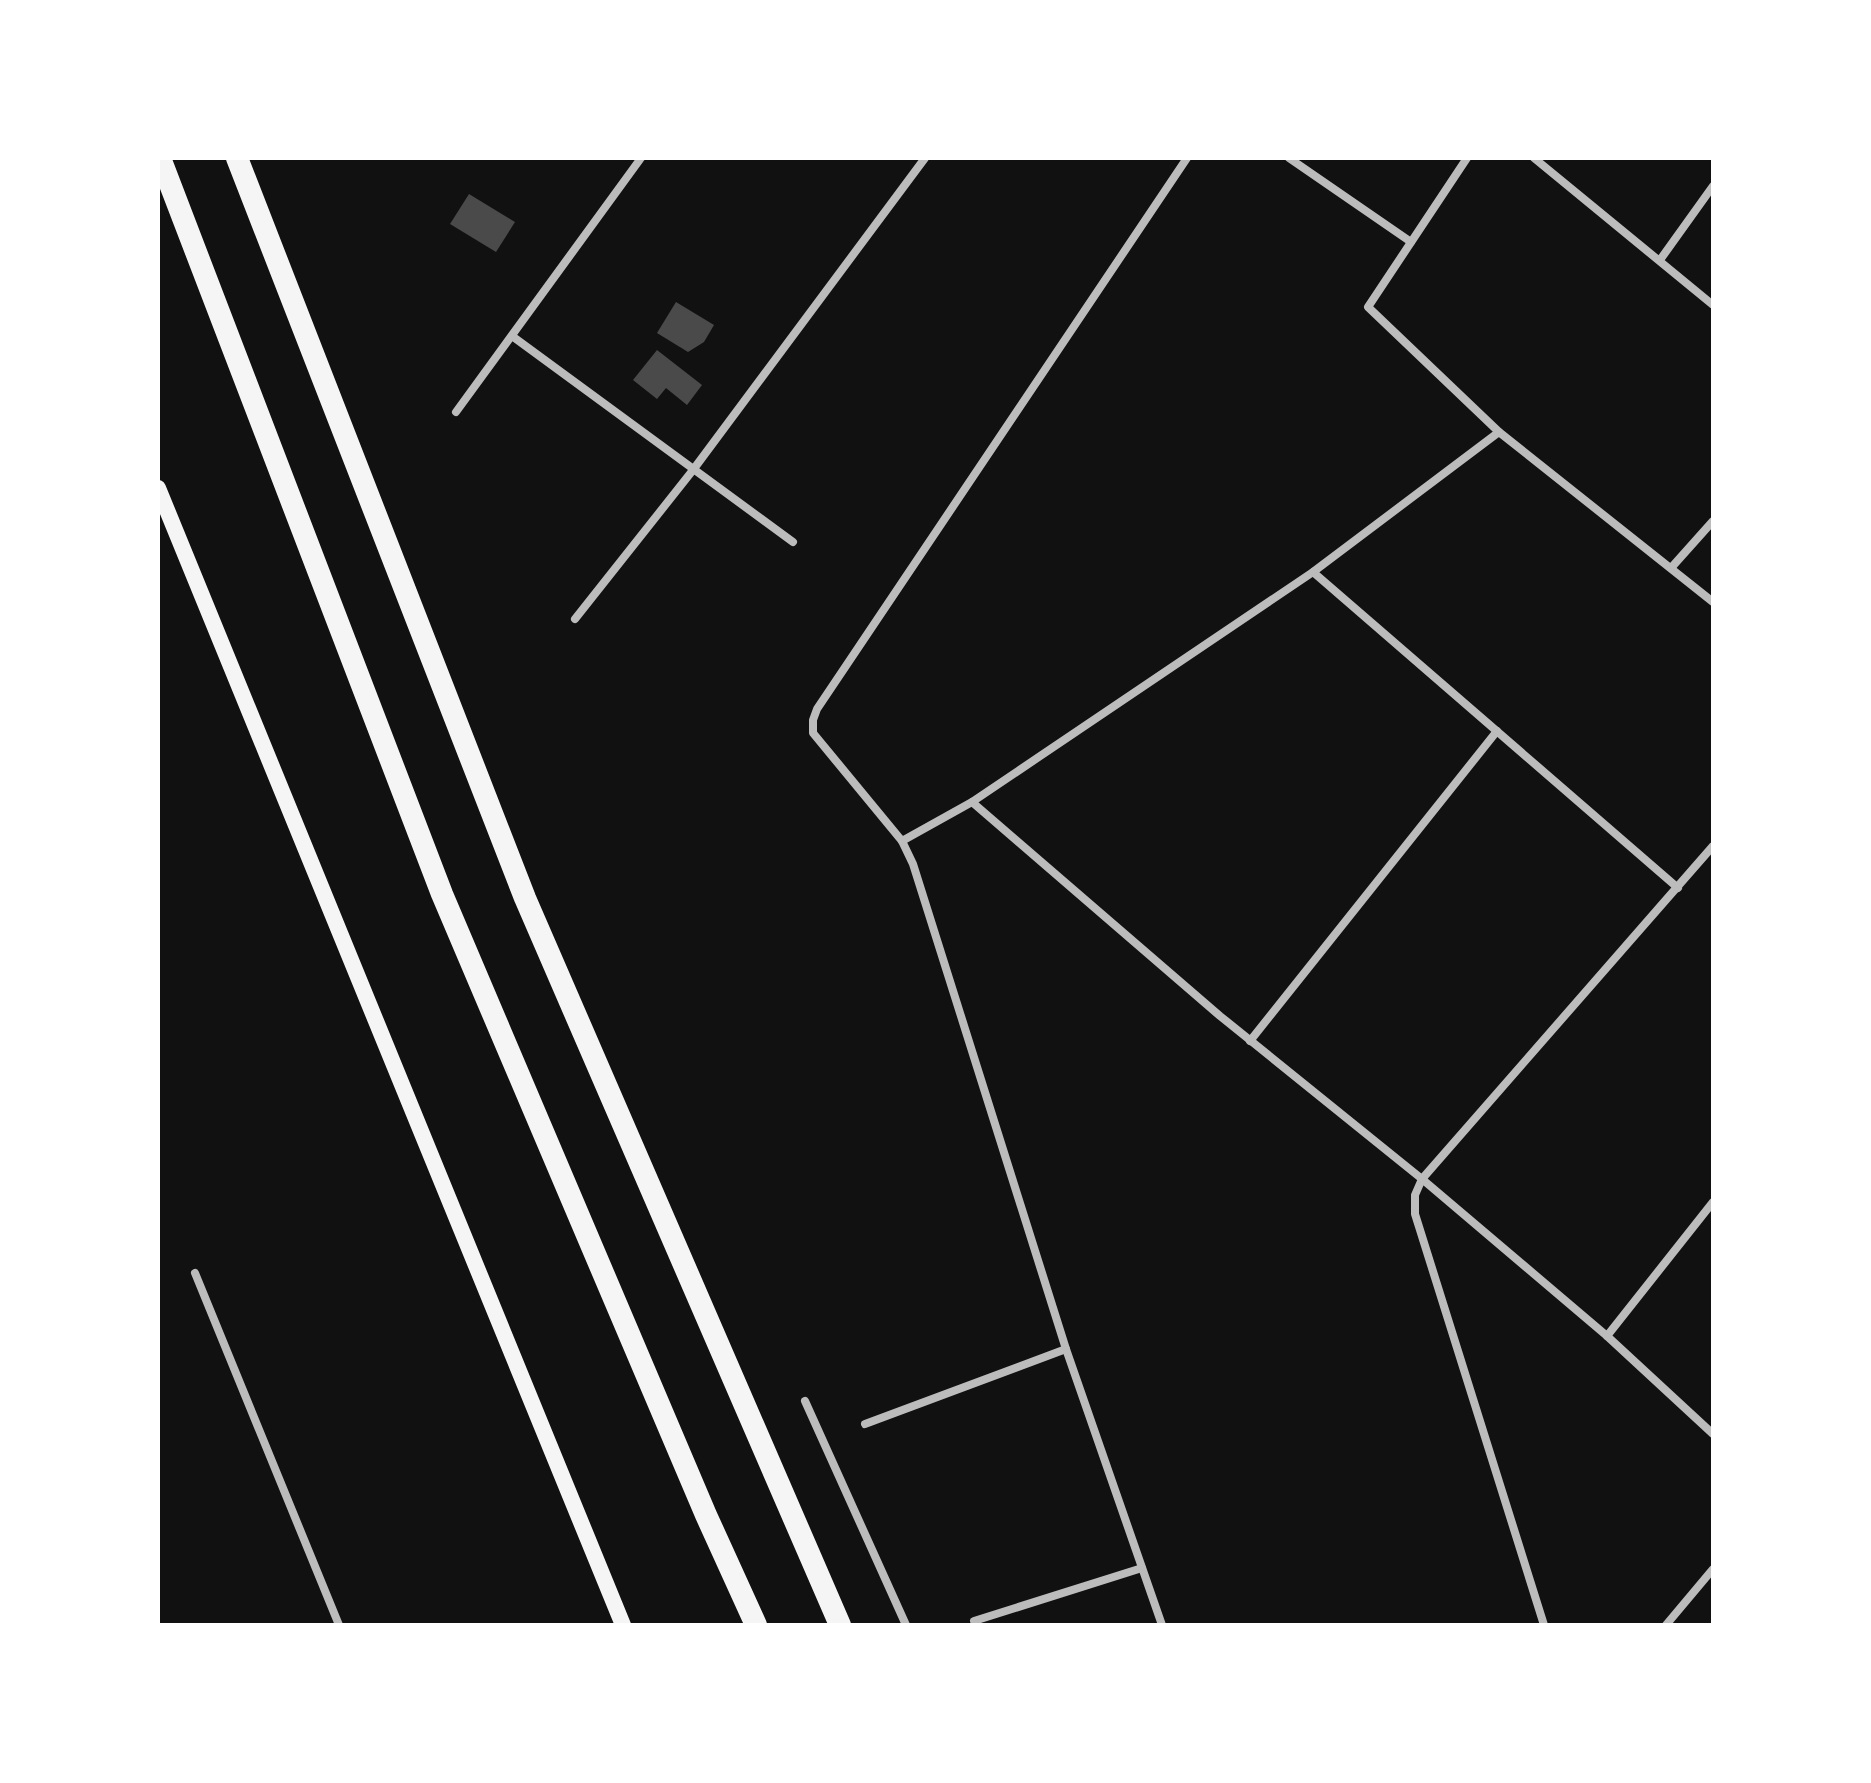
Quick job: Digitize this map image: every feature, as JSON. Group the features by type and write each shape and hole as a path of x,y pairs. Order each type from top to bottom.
{"highway":[{"path":"160,158 442,894 706,1515 756,1625"},
{"path":"237,158 525,898 840,1625"}],"main road":[{"path":"158,488 623,1625"}],"street":[{"path":"456,412 641,158"},
{"path":"575,619 693,470 925,158"},
{"path":"1162,1625 1066,1349 913,864 902,841 813,733 813,720 817,709 1187,158"},
{"path":"1289,158 1411,242"},
{"path":"1467,158 1368,307 1499,432 1713,602"},
{"path":"1534,158 1713,305"},
{"path":"1660,260 1713,186"},
{"path":"512,336 793,542"},
{"path":"902,841 972,802 1313,572 1499,432"},
{"path":"1671,568 1713,521"},
{"path":"1313,572 1678,888"},
{"path":"1250,1041 1497,731"},
{"path":"972,802 1250,1041 1422,1179 1607,1336 1713,1434"},
{"path":"1544,1625 1415,1214 1415,1195 1422,1179 1713,846"},
{"path":"1607,1336 1713,1202"},
{"path":"195,1273 339,1625"},
{"path":"865,1424 1066,1349"},
{"path":"805,1401 906,1625"},
{"path":"974,1621 1142,1568"},
{"path":"1666,1625 1713,1569"}],"building":[{"path":"469,194 515,222 496,252 450,224"},
{"path":"676,302 714,325 704,342 688,352 657,333"},
{"path":"657,350 702,385 687,405 666,388 657,399 633,380"}]}
